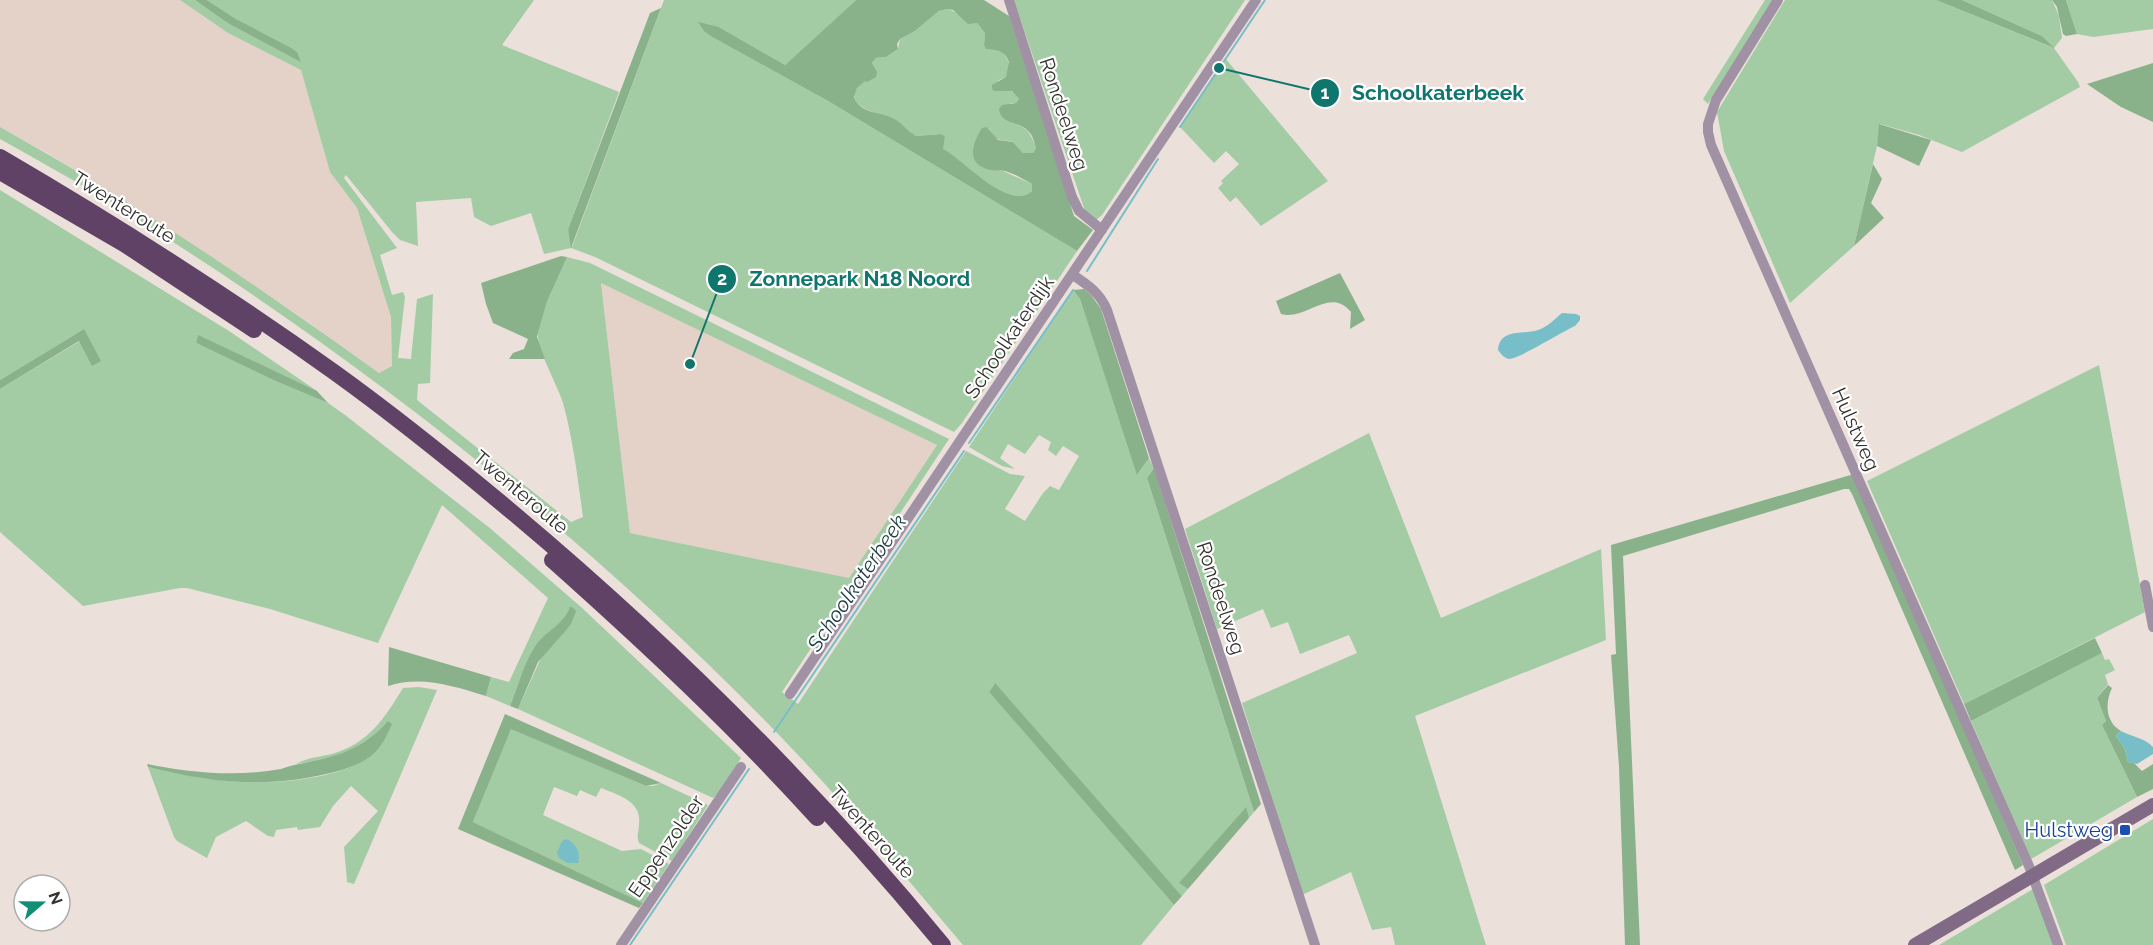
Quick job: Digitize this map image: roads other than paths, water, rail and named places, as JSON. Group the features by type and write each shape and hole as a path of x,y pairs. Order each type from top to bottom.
{"highway":[{"name":"Twenteroute","path":"0,158 99,215 265,323 347,381 527,524 603,589 717,698 804,786 943,945"},
{"name":"Twenteroute","path":"0,172 124,244 326,379 444,470 530,541 620,621 724,721 796,795 929,945"}],"main road":[{"path":"1915,945 2153,805"}],"street":[{"name":"Rondeelweg","path":"1009,0 1072,197 1079,211 1102,230"},
{"name":"Schoolkaterdijk","path":"790,694 1256,0"},
{"name":"Hulstweg","path":"1778,0 1716,100 1708,124 1708,132 2033,876 2058,945"},
{"name":"Rondeelweg","path":"1073,275 1102,298 1107,310 1315,945"},
{"path":"2145,585 2153,627"},
{"name":"Eppenzolder","path":"621,945 741,768"}],"water":[{"path":"1562,313 1576,314 1580,316 1580,320 1575,326 1514,358 1506,358 1498,350 1503,338 1508,335 1541,329"},
{"path":"2121,731 2150,744 2153,747 2153,754 2137,764 2128,762 2125,749 2116,736"},
{"path":"566,839 577,848 578,863 568,863 559,858 557,853 562,841"}],"waterway":[{"name":"Schoolkaterbeek","path":"1180,127 1265,0"},
{"name":"Schoolkaterbeek","path":"1087,271 1158,159"},
{"name":"Schoolkaterbeek","path":"969,443 1073,290"},
{"name":"Schoolkaterbeek","path":"774,732 964,451"},
{"name":"Schoolkaterbeek","path":"630,945 749,769"}],"place":[{"name":"Schoolkaterbeek","path":"1219,68"},
{"name":"Zonnepark N18 Noord","path":"690,364"},
{"name":"Hulstweg","path":"2125,830"}]}
